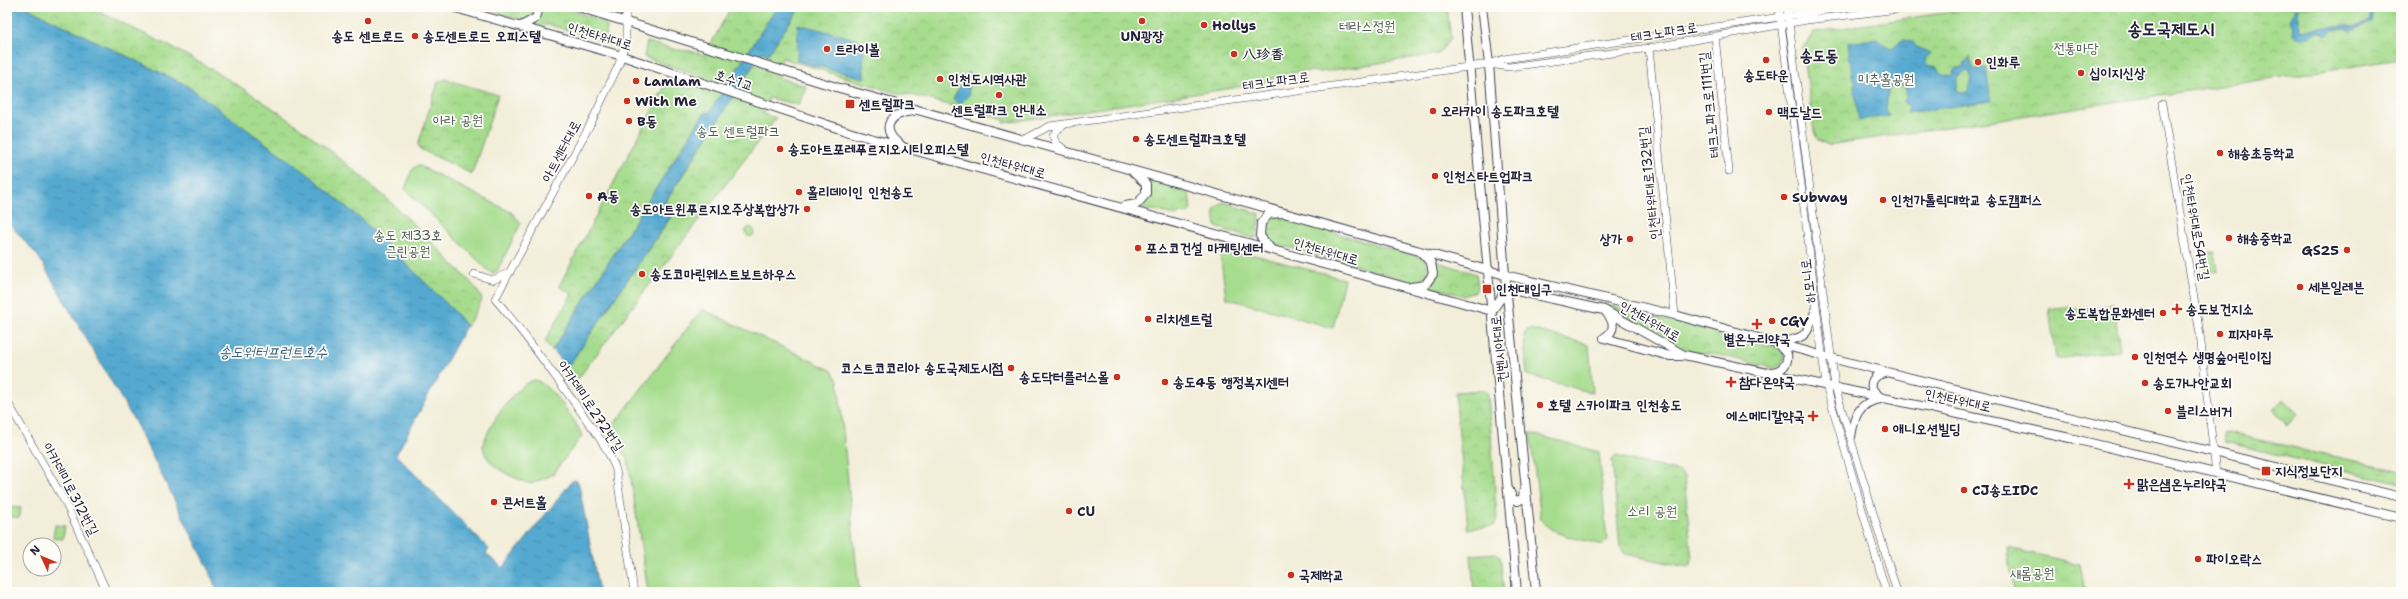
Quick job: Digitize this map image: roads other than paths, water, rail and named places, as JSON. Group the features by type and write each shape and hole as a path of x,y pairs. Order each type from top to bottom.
{"main road":[{"name":"인천타워대로","path":"452,7 622,56 694,80"},
{"path":"521,26 534,21 539,14 539,7"},
{"name":"인천타워대로","path":"578,7 708,48"},
{"name":"컨벤시아대로","path":"1464,7 1517,592"},
{"name":"컨벤시아대로","path":"1482,7 1489,64 1505,275 1536,592"},
{"name":"호수1교","path":"708,48 778,70"},
{"name":"인천타워대로","path":"778,70 1023,140 1418,249 1505,275 1675,315 1889,373 2401,497"},
{"name":"호수1교","path":"694,80 767,104"},
{"name":"인천타워대로","path":"767,104 906,148 1492,311"},
{"path":"906,148 892,136 889,124 897,114 918,110"},
{"path":"1118,206 1137,204 1146,194 1147,187 1144,181 1131,170"},
{"path":"1273,250 1261,238 1259,231 1260,223 1269,214 1286,212"},
{"path":"1404,287 1422,286 1432,277 1434,270 1431,263 1418,249"},
{"name":"인천타워대로","path":"1507,289 1604,310 1684,356 1883,397 2070,438 2401,518"},
{"path":"1492,311 1507,289"},
{"path":"1604,310 1613,322 1611,336 1616,341 1670,356 1684,356"},
{"path":"1775,342 1798,339 1805,334 1812,324 1816,310"},
{"path":"1760,371 1778,371 1787,362 1785,350 1775,342"},
{"path":"1883,397 1872,388 1872,382 1878,375 1889,373"},
{"path":"1850,438 1857,411 1871,400 1883,397"},
{"path":"1507,485 1510,495 1518,501 1523,498 1525,483"}],"street":[{"name":"아트센터대로","path":"495,299 588,127 622,56 627,22 626,7"},
{"name":"하모니로","path":"1779,7 1826,385 1886,592"},
{"name":"하모니로","path":"1787,7 1835,387 1897,592"},
{"name":"테크노파크로","path":"1789,20 1846,7"},
{"name":"테크노파크로","path":"1023,140 1044,128 1067,124 1489,64 1504,59 1646,37 1915,7"},
{"name":"테크노파크로","path":"1489,64 1509,67 1649,48 1715,36 1781,21"},
{"name":"테크노파크로111번길","path":"1715,36 1729,171"},
{"name":"인천타워대로132번길","path":"1649,48 1675,315"},
{"name":"인천타워대로54번길","path":"2162,104 2200,334 2216,474"},
{"path":"1067,124 1059,127 1053,136 1058,146 1070,153"},
{"path":"474,274 492,280 510,272"},
{"name":"아카데미로272번길","path":"495,299 525,334 595,431 612,460 616,470 634,592"},
{"name":"아카데미로312번길","path":"7,401 65,502 107,592"}],"water":[{"name":"송도워터프런트호수","path":"7,7 25,7 186,85 309,175 364,222 451,308 466,326 396,455 489,549 486,554 503,568 572,481 577,480 599,592 217,592 208,567 135,422 38,256 7,221"},
{"path":"777,7 800,7 768,54 762,52 659,211 671,216 567,368 553,349 705,112 709,113"},
{"path":"2369,7 2372,14 2372,22 2352,31 2345,28 2332,30 2325,36 2318,31 2309,36 2297,37 2292,33 2293,26 2290,21 2295,9 2298,9 2300,30 2345,25 2353,27 2367,23 2370,18"},
{"name":"트라이볼","path":"798,24 863,41 864,78 797,61"},
{"path":"1876,39 1892,48 1902,40 1913,42 1915,46 1930,53 1925,59 1927,65 1937,67 1940,73 1951,76 1955,69 1962,67 1970,56 1972,70 1986,68 1991,101 1906,113 1909,106 1903,102 1907,97 1906,89 1902,86 1892,87 1888,91 1886,110 1889,116 1859,120 1854,87 1856,82 1852,76 1848,43","holes":["1969,71 1972,80 1967,92 1963,93 1957,90 1957,78 1964,72"]},
{"path":"968,72 972,78 968,86 969,95 960,104 953,99"}],"place":[{"name":"송도 센트로드","path":"368,21"},
{"name":"UN광장","path":"1142,21"},
{"name":"Hollys","path":"1204,25"},
{"name":"송도센트로드 오피스텔","path":"415,36"},
{"name":"트라이볼","path":"827,49"},
{"name":"八珍香","path":"1234,54"},
{"name":"송도타운","path":"1766,60"},
{"name":"인화루","path":"1978,62"},
{"name":"십이지신상","path":"2081,73"},
{"name":"인천도시역사관","path":"940,79"},
{"name":"Lamlam","path":"636,81"},
{"name":"센트럴파크 안내소","path":"999,95"},
{"name":"With Me","path":"627,101"},
{"name":"센트럴파크","path":"850,104"},
{"name":"오라카이 송도파크호텔","path":"1433,111"},
{"name":"맥도날드","path":"1769,112"},
{"name":"B동","path":"629,121"},
{"name":"송도센트럴파크호텔","path":"1136,139"},
{"name":"송도아트포레푸르지오시티오피스텔","path":"780,149"},
{"name":"해송초등학교","path":"2220,153"},
{"name":"인천스타트업파크","path":"1435,176"},
{"name":"홀리데이인 인천송도","path":"799,192"},
{"name":"A동","path":"589,196"},
{"name":"Subway","path":"1784,197"},
{"name":"인천가톨릭대학교 송도캠퍼스","path":"1883,200"},
{"name":"송도아트윈푸르지오주상복합상가","path":"807,209"},
{"name":"해송중학교","path":"2229,238"},
{"name":"상가","path":"1630,239"},
{"name":"포스코건설 마케팅센터","path":"1138,248"},
{"name":"GS25","path":"2347,250"},
{"name":"송도코마린웨스트보트하우스","path":"642,274"},
{"name":"세븐일레븐","path":"2300,287"},
{"name":"인천대입구","path":"1487,289"},
{"name":"송도보건지소","path":"2177,309"},
{"name":"송도복합문화센터","path":"2163,313"},
{"name":"리치센트럴","path":"1148,319"},
{"name":"CGV","path":"1772,321"},
{"name":"별온누리약국","path":"1757,324"},
{"name":"피자마루","path":"2220,334"},
{"name":"인천연수 생명숲어린이집","path":"2135,357"},
{"name":"코스트코코리아 송도국제도시점","path":"1011,368"},
{"name":"송도닥터플러스몰","path":"1117,377"},
{"name":"송도4동 행정복지센터","path":"1165,382"},
{"name":"참다온약국","path":"1731,382"},
{"name":"송도가나안교회","path":"2145,383"},
{"name":"호텔 스카이파크 인천송도","path":"1540,405"},
{"name":"블리스버거","path":"2168,411"},
{"name":"에스메디칼약국","path":"1813,416"},
{"name":"애니오션빌딩","path":"1885,429"},
{"name":"지식정보단지","path":"2266,471"},
{"name":"맑은샘온누리약국","path":"2129,484"},
{"name":"CJ송도IDC","path":"1964,490"},
{"name":"콘서트홀","path":"494,502"},
{"name":"CU","path":"1069,511"},
{"name":"파이오락스","path":"2198,559"},
{"name":"국제학교","path":"1291,575"}],"district":[{"name":"송도국제도시","path":"2171,29"},
{"name":"송도동","path":"1819,55"}],"park label":[{"name":"테라스정원","path":"1367,26"},
{"name":"전통마당","path":"2076,48"},
{"name":"미추홀공원","path":"1886,79"},
{"name":"아라 공원","path":"458,120"},
{"name":"송도 센트럴파크","path":"738,131"},
{"name":"송도 제33호 근린공원","path":"408,244"},
{"name":"소리 공원","path":"1652,511"},
{"name":"새롬공원","path":"2032,573"}]}
